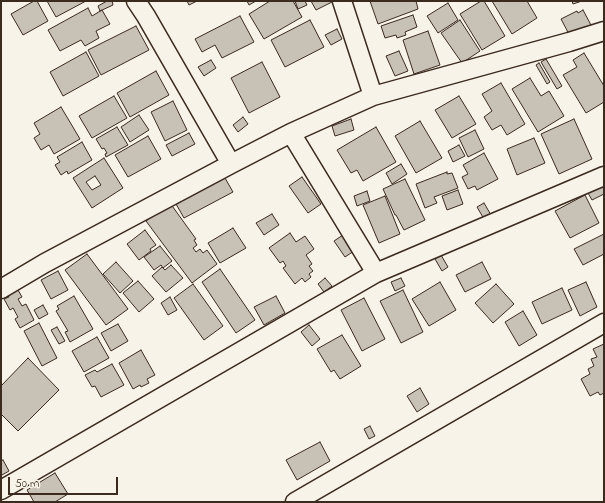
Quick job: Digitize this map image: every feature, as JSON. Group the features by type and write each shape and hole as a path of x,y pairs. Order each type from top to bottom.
{"street":[{"path":"136,1 231,164"},
{"path":"342,1 373,96"},
{"path":"1,289 231,164 291,133 373,96 604,31"},
{"path":"291,133 376,273"},
{"path":"1,490 376,273 604,176"},
{"path":"295,502 604,323"}],"building":[{"path":"34,1 37,1 48,21 23,35 11,14"},
{"path":"47,1 86,1 56,17"},
{"path":"107,1 112,1 113,5 100,11 98,6"},
{"path":"187,1 197,1 189,5"},
{"path":"247,1 256,1 249,5"},
{"path":"270,1 293,1 302,17 264,39 249,14"},
{"path":"295,1 305,1 307,5 298,9"},
{"path":"311,1 332,1 332,2 316,10"},
{"path":"370,1 416,1 418,9 378,24"},
{"path":"481,1 484,1 505,36 482,50 460,14"},
{"path":"492,1 527,1 537,18 512,34"},
{"path":"572,1 582,1 573,4"},
{"path":"448,3 458,20 438,33 427,16"},
{"path":"88,8 92,16 102,10 110,24 96,31 99,38 85,46 81,40 60,51 48,30"},
{"path":"583,10 591,25 570,36 561,19 577,11 578,13"},
{"path":"413,15 417,27 405,32 406,35 397,38 396,35 385,38 381,26"},
{"path":"240,16 254,42 222,58 215,45 202,52 195,39"},
{"path":"310,20 324,47 285,67 271,40"},
{"path":"460,20 480,51 462,63 441,33"},
{"path":"136,26 149,50 101,75 88,50"},
{"path":"337,29 342,39 331,45 325,35"},
{"path":"428,31 440,65 414,74 403,40"},
{"path":"399,51 408,71 395,76 386,56"},
{"path":"86,52 99,76 63,96 50,72"},
{"path":"584,53 604,86 604,102 586,113 563,75 577,67 573,60"},
{"path":"546,59 562,86 557,89 541,62"},
{"path":"211,60 216,68 204,76 198,67"},
{"path":"262,62 280,97 249,113 231,78"},
{"path":"539,63 550,82 547,84 536,65"},
{"path":"156,71 169,95 130,117 117,93"},
{"path":"530,78 541,96 549,91 564,116 538,132 512,89"},
{"path":"501,83 525,124 507,135 501,125 492,130 484,117 492,111 482,94"},
{"path":"114,96 127,118 92,138 79,116"},
{"path":"459,96 476,124 452,138 435,110"},
{"path":"173,101 187,130 165,141 151,112"},
{"path":"61,107 80,139 54,154 49,145 41,150 34,138 40,134 34,123"},
{"path":"139,115 149,130 130,142 121,127"},
{"path":"243,117 248,124 238,132 233,125"},
{"path":"351,119 354,130 335,136 332,126"},
{"path":"574,119 592,159 559,174 541,134"},
{"path":"420,121 442,158 416,173 395,136"},
{"path":"117,127 128,145 106,157 105,154 107,153 104,148 102,149 96,139"},
{"path":"376,127 396,162 363,181 357,170 351,173 337,150"},
{"path":"475,130 484,149 468,157 459,138"},
{"path":"189,133 195,144 172,156 166,145"},
{"path":"148,136 161,159 128,177 115,155"},
{"path":"534,138 545,163 517,175 507,149"},
{"path":"82,142 92,160 68,174 67,171 61,175 55,165 60,162 57,157"},
{"path":"459,145 465,156 453,162 448,151"},
{"path":"484,153 498,179 477,190 475,186 468,189 462,177 468,174 463,165"},
{"path":"104,158 123,188 92,208 73,178","holes":["95,176 101,185 92,190 86,182"]},
{"path":"401,164 407,174 392,184 386,173"},
{"path":"447,172 447,174 452,173 458,188 434,197 437,203 425,208 416,184"},
{"path":"302,177 321,204 308,213 289,186"},
{"path":"225,178 233,192 184,218 176,204"},
{"path":"405,179 425,220 404,230 383,189"},
{"path":"603,185 604,194 592,200 588,193"},
{"path":"458,190 463,204 447,210 442,196"},
{"path":"367,191 370,201 357,206 354,196"},
{"path":"585,195 599,223 570,238 555,211"},
{"path":"385,196 400,234 379,243 363,205"},
{"path":"170,203 196,239 194,240 197,245 193,248 196,252 200,249 203,253 207,250 217,264 192,283 146,221"},
{"path":"484,203 491,215 484,219 477,207"},
{"path":"272,214 279,225 264,235 256,223"},
{"path":"233,228 246,248 220,263 208,243"},
{"path":"145,230 156,245 139,260 127,244"},
{"path":"290,233 296,242 305,236 314,249 306,255 312,264 309,266 313,271 309,274 311,277 305,282 302,278 295,284 283,268 286,266 283,261 280,263 269,248"},
{"path":"604,234 604,254 583,265 574,249"},
{"path":"343,235 354,251 345,257 334,241"},
{"path":"160,246 172,261 163,268 161,265 154,270 144,257"},
{"path":"87,254 128,309 106,325 65,270"},
{"path":"441,255 448,267 442,271 435,259"},
{"path":"116,262 133,281 120,293 103,274"},
{"path":"482,262 491,279 465,292 456,275"},
{"path":"171,265 183,278 166,292 152,276 162,267 165,270"},
{"path":"220,269 255,320 236,333 202,282"},
{"path":"58,271 68,290 51,299 41,280"},
{"path":"325,278 332,286 324,292 318,284"},
{"path":"401,278 405,286 395,291 391,282"},
{"path":"138,281 154,299 139,312 123,293"},
{"path":"440,282 456,310 429,326 412,299"},
{"path":"586,282 597,307 580,316 568,290"},
{"path":"193,284 223,326 204,340 174,298"},
{"path":"496,284 514,304 493,323 475,303"},
{"path":"562,288 572,310 542,324 532,302"},
{"path":"18,290 22,297 18,299 22,306 26,304 34,320 20,328 15,319 18,317 13,308 10,310 4,299 9,297 8,295"},
{"path":"403,290 423,332 401,343 380,301"},
{"path":"74,296 93,329 70,342 65,332 68,331 56,311 59,309 57,306"},
{"path":"276,296 285,313 264,325 254,307"},
{"path":"170,297 177,310 168,315 161,303"},
{"path":"364,298 385,339 362,351 341,310"},
{"path":"43,305 48,314 39,319 34,310"},
{"path":"523,311 537,335 519,346 505,322"},
{"path":"39,323 57,358 42,366 24,331"},
{"path":"118,324 128,341 111,351 101,333"},
{"path":"309,325 320,339 312,346 301,332"},
{"path":"57,327 65,341 59,344 51,330"},
{"path":"342,335 361,366 340,379 334,370 331,372 317,349"},
{"path":"97,337 109,358 84,372 72,351"},
{"path":"604,344 604,393 600,395 598,392 590,396 581,379 590,374 588,369 594,366 591,359 597,357 593,349"},
{"path":"141,350 155,375 147,379 149,383 141,387 140,385 133,389 119,363"},
{"path":"28,358 59,390 18,431 1,414 1,386"},
{"path":"112,364 124,385 101,397 95,386 92,387 85,375 95,370 97,372"},
{"path":"420,388 429,404 417,412 407,396"},
{"path":"370,426 375,436 369,439 364,429"},
{"path":"320,442 330,461 297,480 286,460"},
{"path":"3,460 9,471 2,475 1,461"},
{"path":"55,473 68,494 55,502 34,502 27,490"}]}
